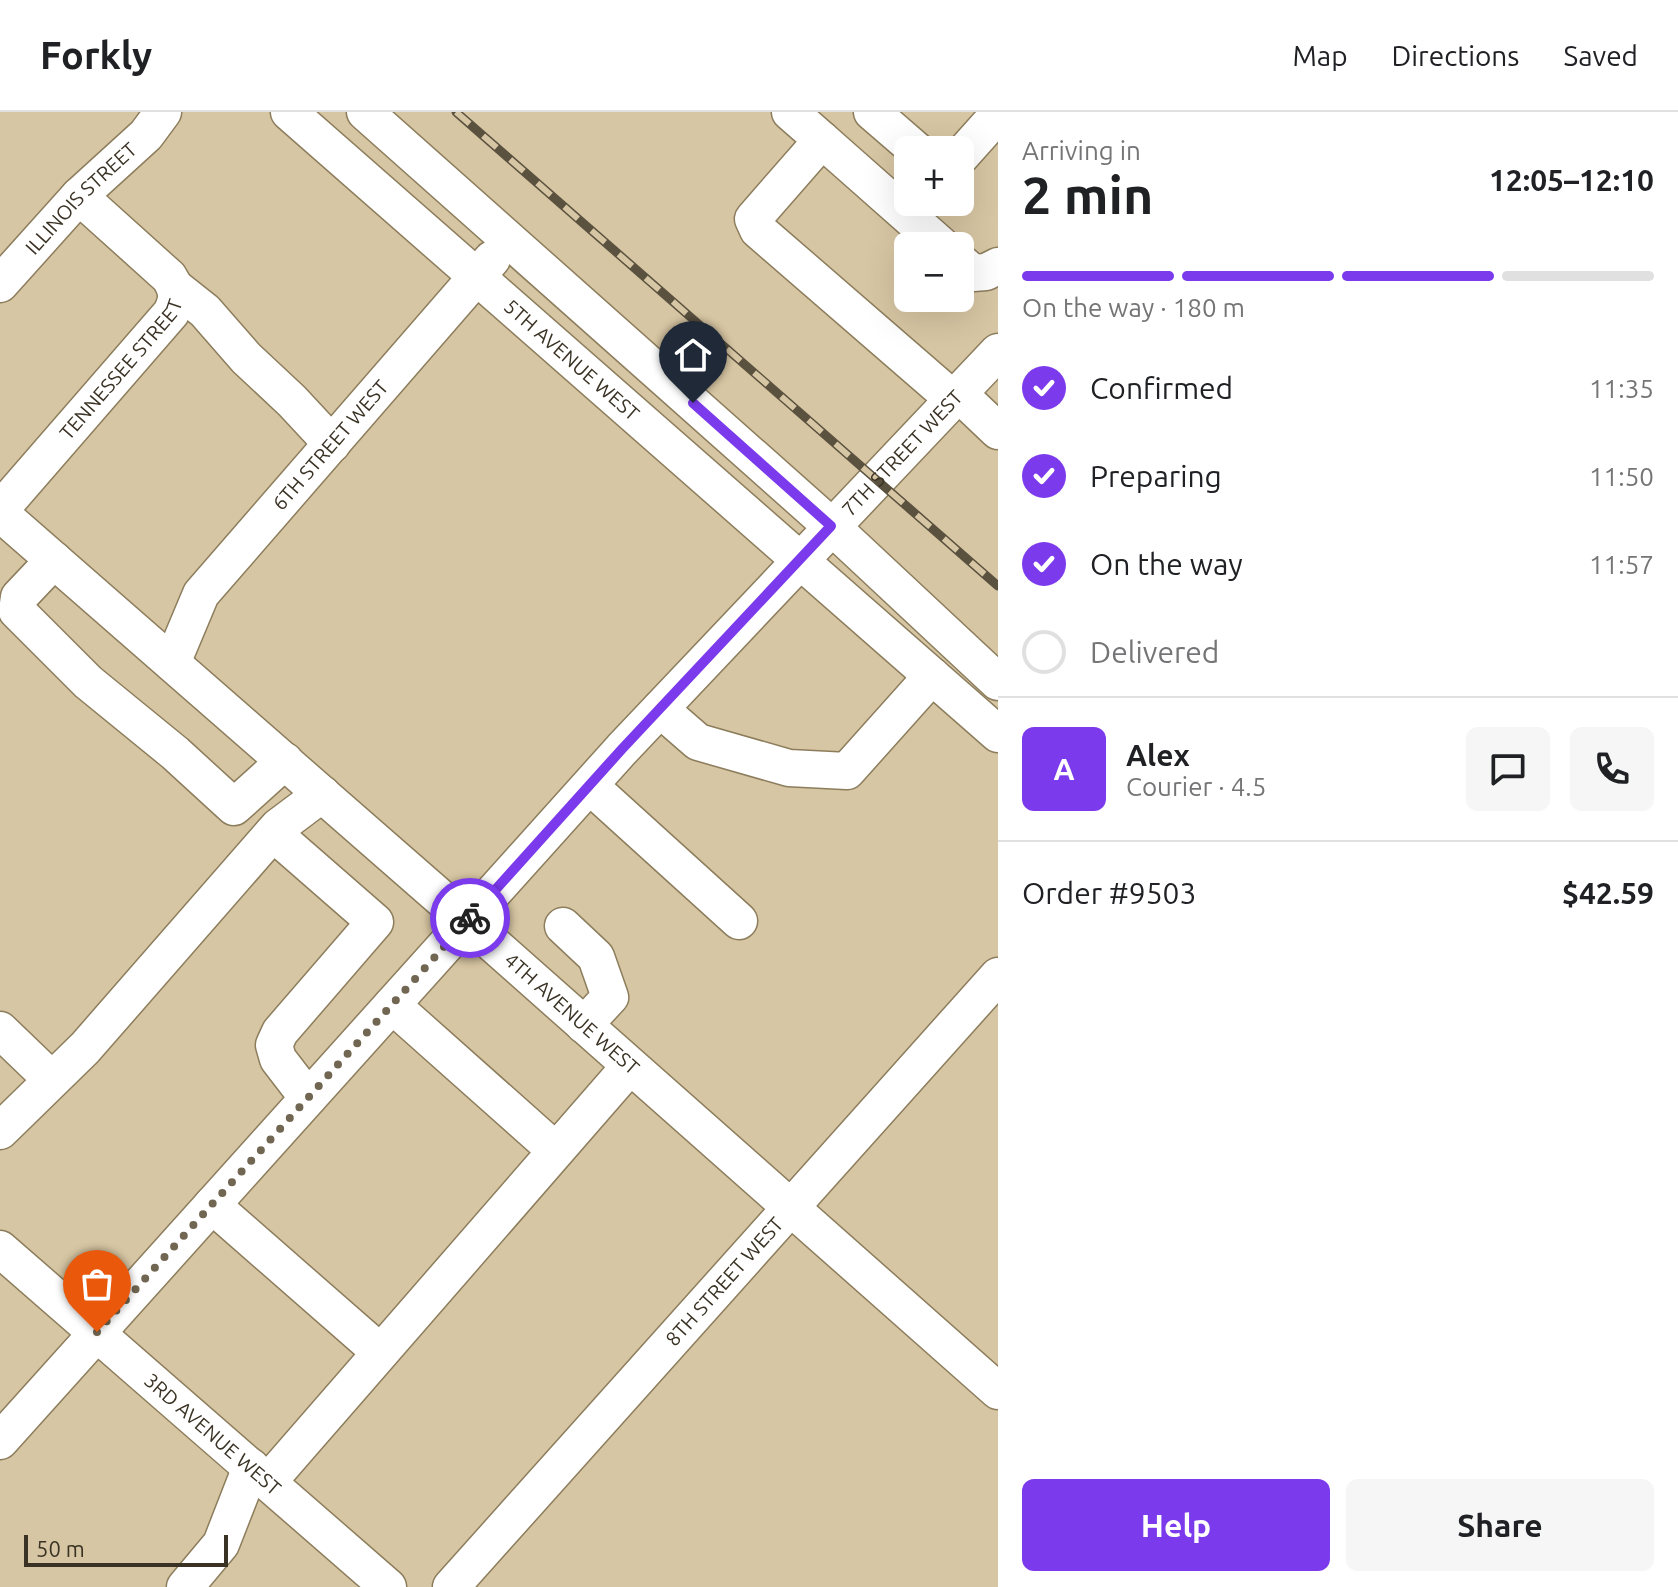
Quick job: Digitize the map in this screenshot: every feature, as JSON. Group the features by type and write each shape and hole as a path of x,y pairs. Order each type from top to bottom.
{"street":[{"name":"ILLINOIS STREET","path":"0,284 79,196 146,135 163,112"},
{"name":"5TH AVENUE WEST","path":"289,112 998,734"},
{"path":"365,112 831,526 998,682"},
{"path":"790,112 926,232"},
{"path":"872,112 900,136"},
{"path":"974,140 993,118"},
{"path":"822,140 753,219 758,230 998,431"},
{"name":"TENNESSEE STREET","path":"0,511 171,313 177,302 176,288 169,277 79,196"},
{"name":"6TH STREET WEST","path":"172,663 201,594 509,240"},
{"path":"974,273 986,272 998,266"},
{"path":"176,288 205,311 246,358 332,444"},
{"name":"7TH STREET WEST","path":"0,1441 660,709 956,396 993,368"},
{"name":"4TH AVENUE WEST","path":"0,511 998,1391"},
{"path":"54,560 19,597 17,611 88,682 175,753 234,807 285,761"},
{"path":"660,709 698,742 789,768 847,771 932,676"},
{"path":"590,786 739,921"},
{"path":"0,1131 85,1048 273,833 322,794"},
{"path":"273,833 375,922"},
{"path":"308,1098 278,1059 274,1045 280,1032 375,922 418,878"},
{"path":"563,926 596,957 610,997 584,1025"},
{"name":"8TH STREET WEST","path":"451,1587 998,976"},
{"path":"392,1005 555,1150"},
{"path":"0,1030 51,1079"},
{"path":"185,1587 221,1544 260,1475 380,1352 630,1066"},
{"path":"212,1205 380,1352"},
{"name":"3RD AVENUE WEST","path":"0,1249 388,1587"}],"railway":[{"path":"456,112 998,586"}],"way so far":[{"path":"97,1332 470,918"}],"route":[{"path":"470,918 622,749 831,526 693,403"}]}
